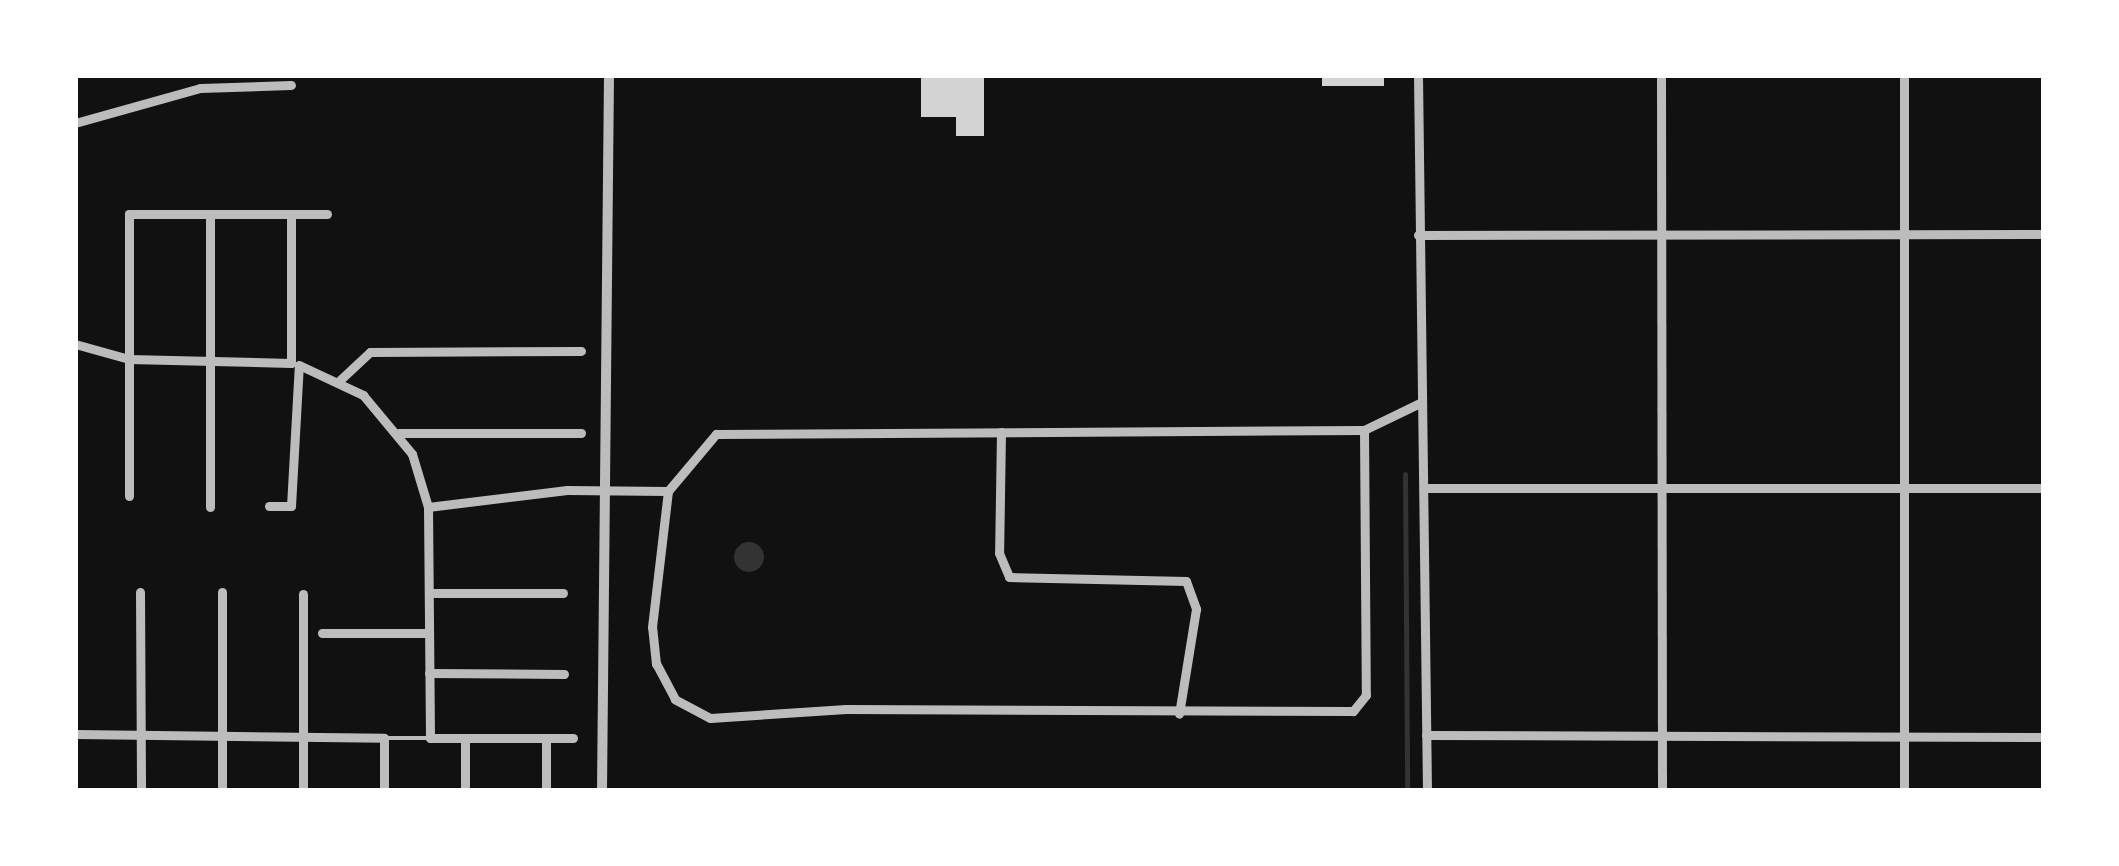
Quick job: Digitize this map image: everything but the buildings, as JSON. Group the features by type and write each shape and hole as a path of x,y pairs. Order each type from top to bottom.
{"street":[{"path":"602,791 616,490 609,75"},
{"path":"1418,75 1427,791"},
{"path":"1660,75 1662,791"},
{"path":"1904,75 1904,791"},
{"path":"75,123 200,88 291,85"},
{"path":"129,496 128,214 327,214"},
{"path":"210,214 210,508"},
{"path":"269,506 291,506 295,364 291,214"},
{"path":"1418,235 2044,234"},
{"path":"75,344 129,359 295,364 340,380 399,433 428,507 430,738 573,738"},
{"path":"340,380 370,352 582,351"},
{"path":"1364,430 1360,706 1179,714 846,709 737,720 689,710 656,664 652,627 668,491 716,434 1364,430 1422,402"},
{"path":"399,433 581,432"},
{"path":"1001,432 999,553 1009,577 1186,581 1196,609 1179,714"},
{"path":"1426,488 2044,488"},
{"path":"428,507 616,490 668,491"},
{"path":"140,592 140,791"},
{"path":"222,592 222,791"},
{"path":"430,593 564,592"},
{"path":"302,594 303,791"},
{"path":"322,633 430,632"},
{"path":"430,673 564,674"},
{"path":"75,734 140,729 222,730 384,738 384,791"},
{"path":"1426,735 2044,736"},
{"path":"465,738 465,791"},
{"path":"546,738 546,791"}],"lane":[{"path":"384,738 430,738"}],"shaded area":[{"path":"749,542 763,551 764,557 755,571 749,572 735,563 734,557 743,543"}],"waterway":[{"path":"1405,474 1407,791"}]}
